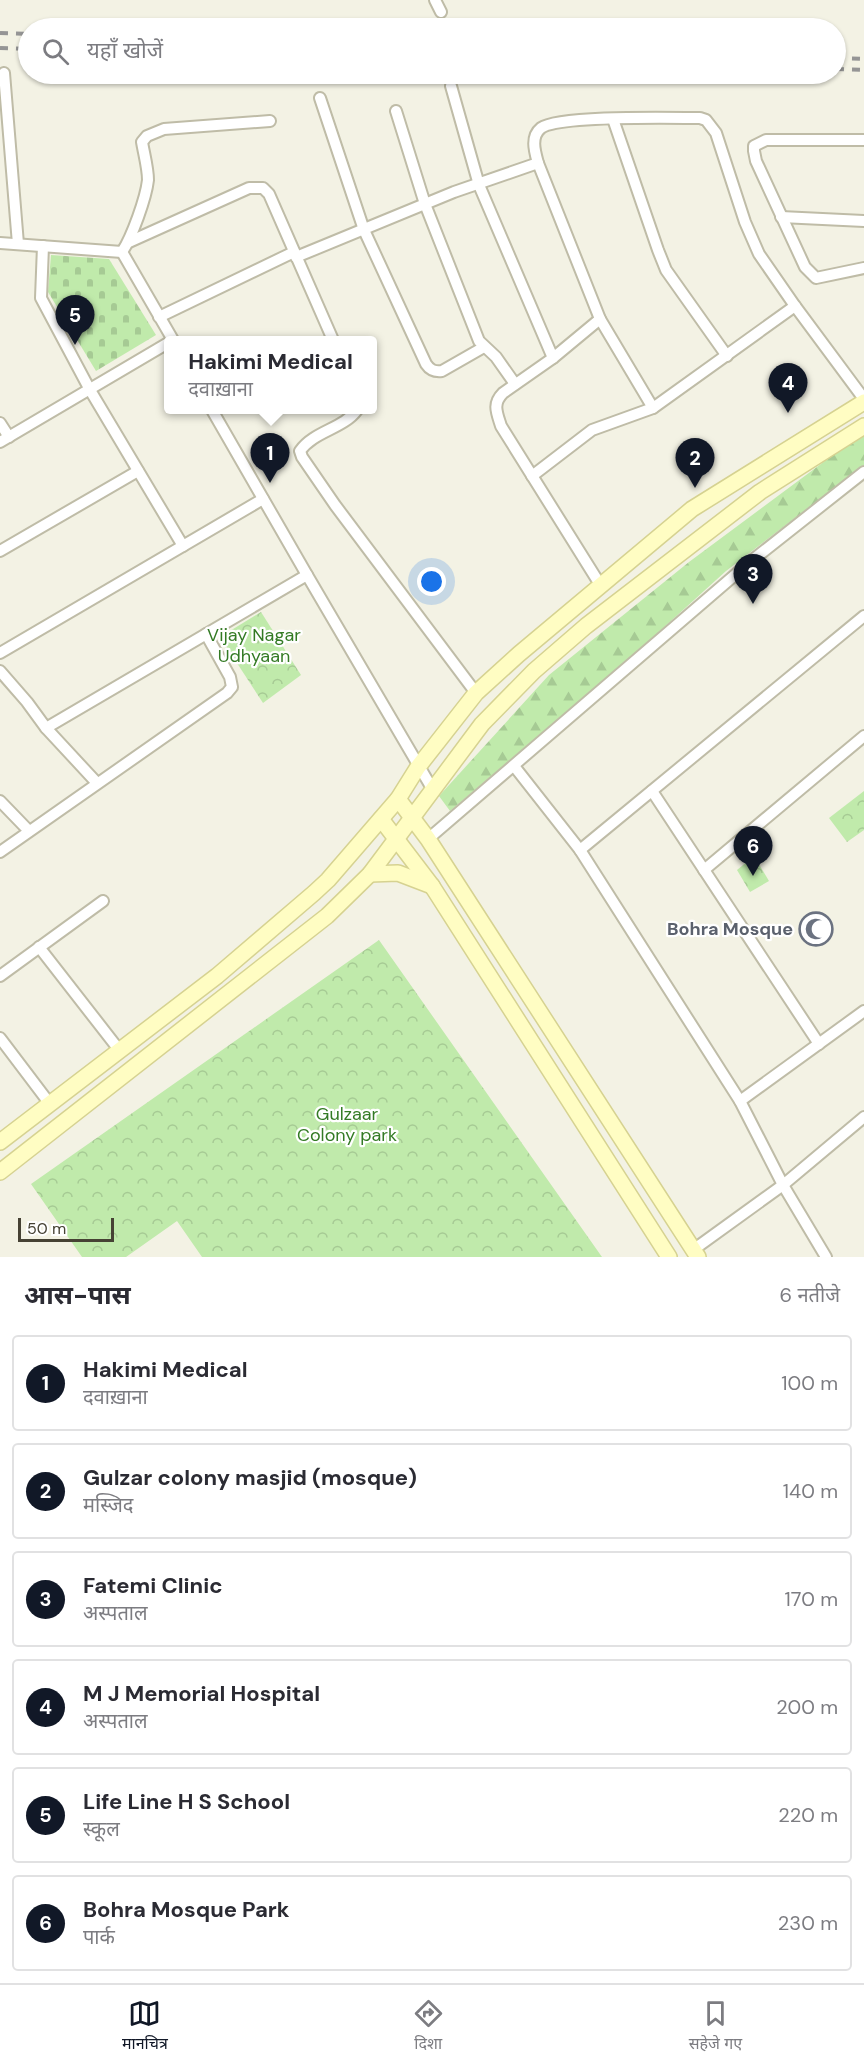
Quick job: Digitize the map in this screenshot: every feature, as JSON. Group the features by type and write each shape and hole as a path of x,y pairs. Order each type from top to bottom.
{"main road":[{"path":"0,1142 217,976 328,880 398,799 418,767 476,693 519,654 692,509 864,401"},
{"path":"0,1172 327,916 370,874 482,724 534,671 586,626 760,492 864,426"},
{"path":"398,799 428,839 695,1253"},
{"path":"381,819 432,886 669,1257"},
{"path":"370,874 398,873 432,886"}],"street":[{"path":"435,0 441,12"},
{"path":"4,73 18,244"},
{"path":"452,86 479,185 553,358"},
{"path":"320,98 364,230 429,369 435,372 442,371 484,347"},
{"path":"396,111 425,204 479,341 496,357 515,384"},
{"path":"653,408 600,319 538,163 534,147 539,129 550,124 613,119 700,118 706,120 716,133 751,237 759,254 864,401"},
{"path":"613,119 666,270 727,356"},
{"path":"122,252 129,242 148,179 142,142 147,136 164,129 270,121"},
{"path":"864,140 766,140 754,146 756,161 805,267 816,278 864,268"},
{"path":"159,317 296,255 364,230 454,192 538,163"},
{"path":"129,242 249,188 263,188 269,194 296,255 328,336"},
{"path":"781,217 864,221"},
{"path":"0,243 122,252"},
{"path":"43,246 41,298 90,390 183,546"},
{"path":"122,252 171,336"},
{"path":"532,476 592,429 653,408 795,306"},
{"path":"600,319 553,358 515,384 498,399 495,407 501,426 601,586"},
{"path":"0,423 4,440 164,346"},
{"path":"214,414 433,790"},
{"path":"353,414 308,441 300,451 302,457 335,505 476,693"},
{"path":"0,551 138,471"},
{"path":"428,839 750,562 864,472"},
{"path":"0,653 263,499"},
{"path":"46,728 306,575"},
{"path":"580,850 864,616"},
{"path":"0,852 227,693 232,687 230,677 206,634"},
{"path":"0,671 46,728 97,783"},
{"path":"704,870 864,737"},
{"path":"514,766 580,850 740,1101 783,1185 826,1257"},
{"path":"652,791 819,1044"},
{"path":"0,801 29,831"},
{"path":"0,976 103,901"},
{"path":"39,947 120,1051"},
{"path":"740,1101 864,1011"},
{"path":"0,1038 50,1104"},
{"path":"695,1253 864,1118"}],"green space":[{"path":"51,255 109,259 156,335 96,371 48,292"},
{"path":"864,432 864,465 726,571 618,669 450,811 439,796 549,675 689,562"},
{"name":"Vijay Nagar Udhyaan","path":"261,612 301,675 263,703 220,637"},
{"path":"864,791 864,830 847,842 829,818"},
{"path":"754,856 769,881 750,892 737,870"},
{"name":"Gulzaar Colony park","path":"379,940 602,1257 202,1257 177,1221 126,1257 82,1257 31,1184"}],"railway":[{"path":"0,33 18,34"},
{"path":"0,48 18,49"},
{"path":"846,58 864,59"},
{"path":"846,69 864,70"}],"place":[{"name":"Life Line H S School","path":"75,345"},
{"name":"M J Memorial Hospital","path":"788,413"},
{"name":"Hakimi Medical","path":"270,483"},
{"name":"Gulzar colony masjid (mosque)","path":"695,488"},
{"name":"Fatemi Clinic","path":"753,604"},
{"name":"Bohra Mosque Park","path":"753,876"},
{"name":"Bohra Mosque","path":"816,929"}]}
